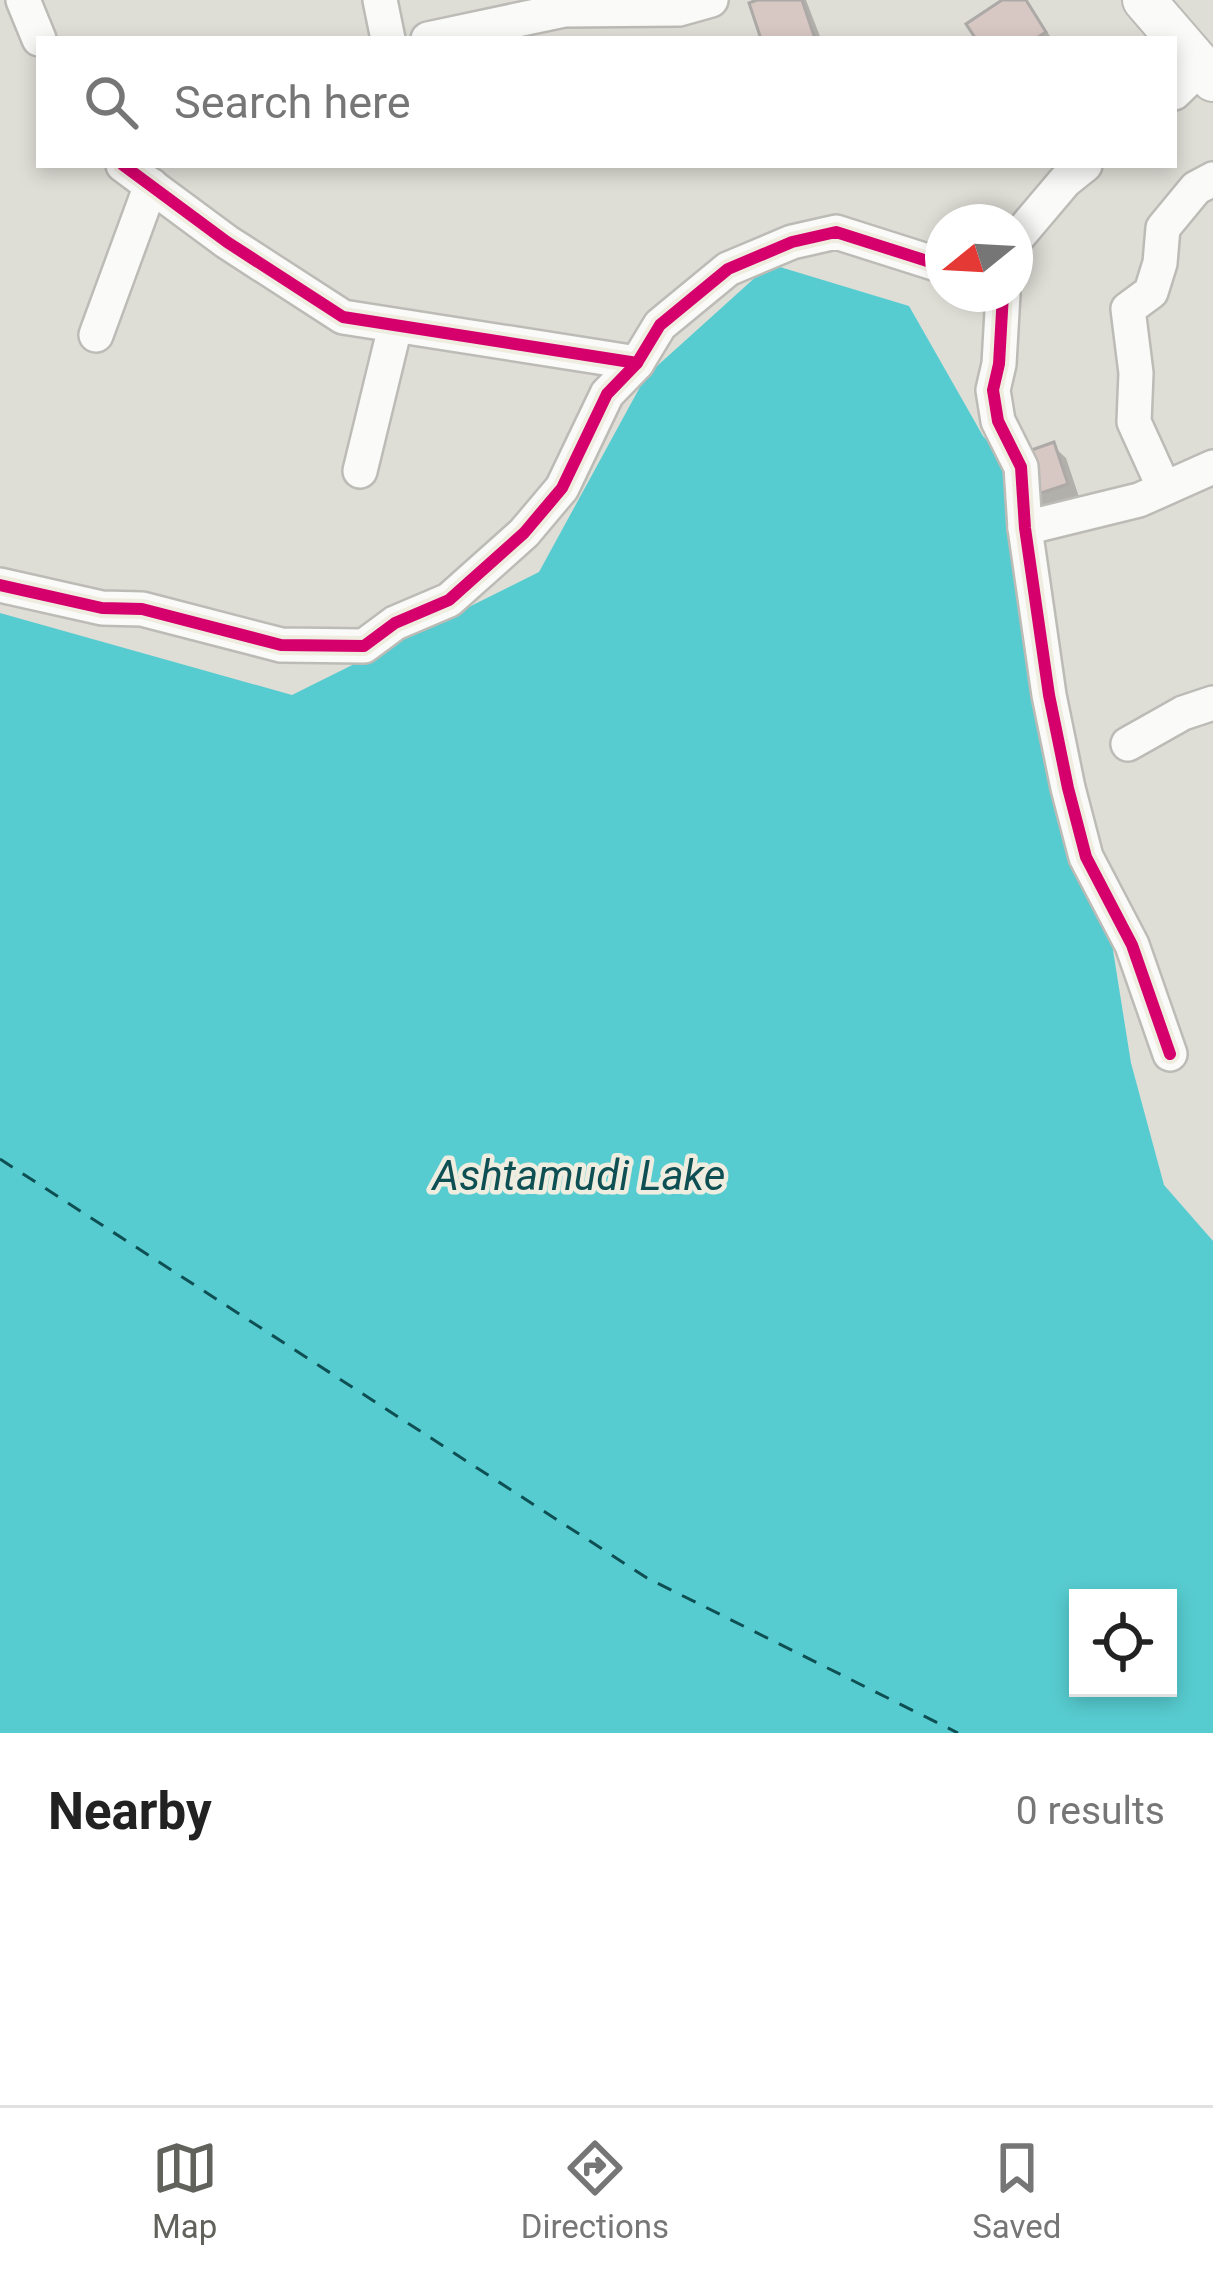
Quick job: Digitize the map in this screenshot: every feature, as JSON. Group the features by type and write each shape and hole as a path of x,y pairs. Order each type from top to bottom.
{"main road":[{"path":"1144,0 1167,36"},
{"path":"1177,51 1196,80"}],"street":[{"path":"23,0 38,36"},
{"path":"380,0 387,36"},
{"path":"440,36 563,5 679,9 711,0"},
{"path":"127,168 227,242 343,317 637,363"},
{"path":"1033,219 1081,168"},
{"path":"1164,488 1134,422 1136,373 1128,309 1151,292 1160,263 1162,228 1196,188 1213,179"},
{"path":"96,335 151,185"},
{"path":"0,585 102,608 142,609 280,646 364,646 395,623 449,600 524,533 562,488 607,394 637,363 660,325 728,269 792,242 836,232 925,260"},
{"path":"1003,312 994,390 998,421 1021,467 1049,695 1086,857 1132,945 1170,1054"},
{"path":"360,471 395,327"},
{"path":"1025,528 1138,500 1213,467"},
{"path":"1128,744 1183,712 1213,703"}],"water":[{"name":"Ashtamudi Lake","path":"770,264 909,306 983,436 1014,469 1077,863 1112,944 1131,1063 1164,1185 1213,1241 1213,1733 0,1733 0,613 292,695 539,572 646,376"}],"building":[{"path":"802,0 814,36 760,36 749,3"},
{"path":"1002,0 1026,0 1046,32 1040,36 974,36 966,24"},
{"path":"1054,442 1068,484 1029,497 1015,456"}],"ferry route":[{"path":"0,1159 647,1578 958,1733"}],"cycle path":[{"path":"127,168 227,242 343,317 637,363"},
{"path":"0,585 102,608 142,609 281,645 364,646 395,623 449,600 524,533 562,488 607,394 637,363 660,325 728,269 792,242 836,232 925,260"},
{"path":"1002,312 993,390 998,421 1021,467 1049,695 1068,788 1086,857 1132,945 1170,1054"}]}
